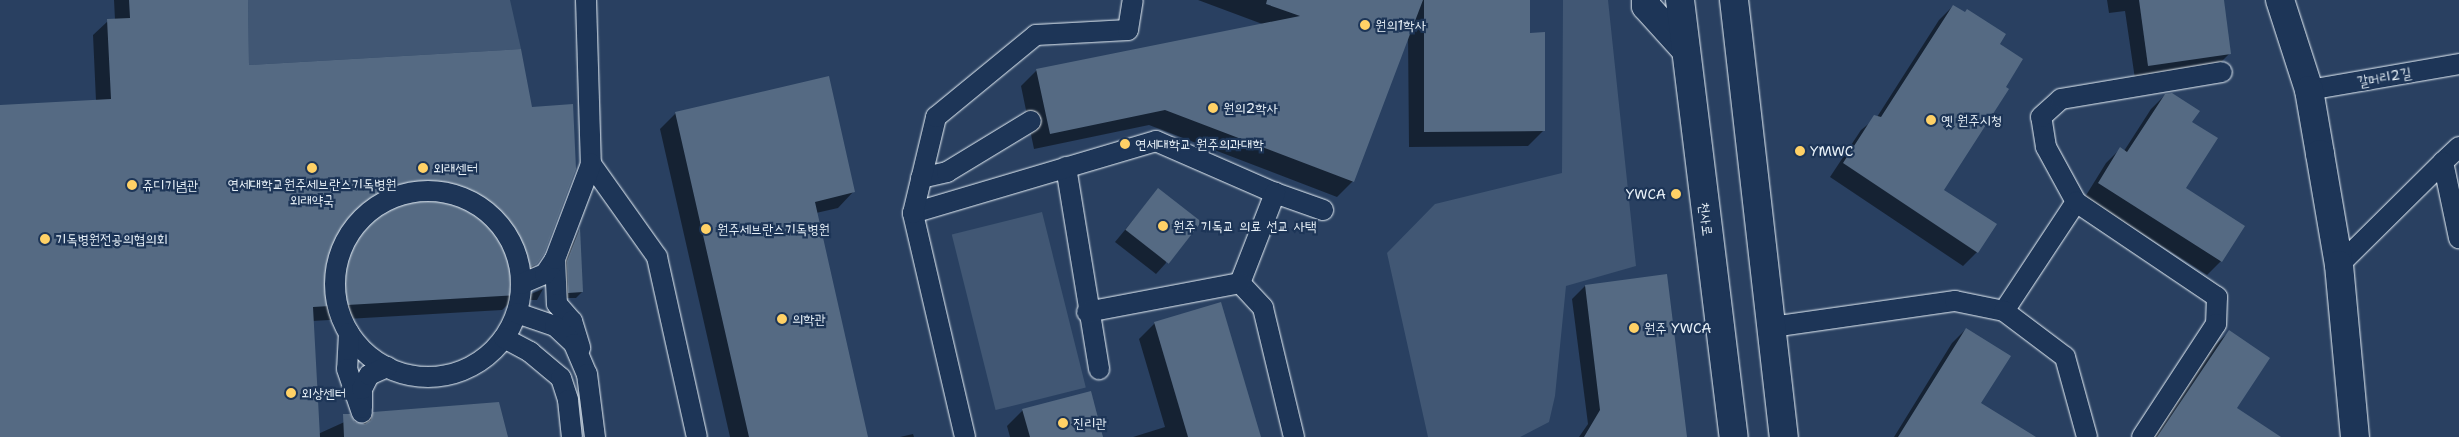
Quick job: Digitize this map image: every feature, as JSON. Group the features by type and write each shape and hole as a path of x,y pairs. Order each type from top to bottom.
{"street":[{"path":"1646,0 1646,6 1683,47"},
{"name":"천사로","path":"1680,0 1683,47 1734,437"},
{"path":"1734,0 1784,437"},
{"path":"2280,0 2309,90 2339,265 2355,437"}],"lane":[{"path":"521,284 545,274 555,259 591,164 586,0"},
{"path":"965,437 913,212 936,117 1036,35 1128,30 1133,0"},
{"name":"갈머리2길","path":"2309,90 2459,64"},
{"path":"2142,437 2216,324 2217,297 2076,202 2046,147 2041,117 2061,99 2222,72"},
{"path":"921,178 947,172 1031,121"},
{"path":"913,212 1156,141 1275,193 1322,210"},
{"path":"2339,265 2459,147"},
{"path":"2443,162 2459,238"},
{"path":"591,164 657,257 697,437"},
{"path":"1066,167 1087,312 1099,369"},
{"path":"415,191 447,192 476,204 501,225 516,253 521,284 517,313 504,338 484,359 458,372 430,378 402,374 387,367 361,350 349,333 338,309 334,277 342,246 366,215 386,200 415,191"},
{"path":"1240,283 1275,193"},
{"path":"2004,311 2076,202"},
{"path":"555,259 557,304 572,321 588,374 595,437"},
{"path":"1087,312 1240,283"},
{"path":"1240,283 1263,308 1294,437"},
{"path":"1772,327 1955,301 2004,311 2065,357 2087,437"},
{"path":"517,313 555,326 574,344 588,374"},
{"path":"349,333 347,369 362,413 362,388 369,375 387,367"},
{"path":"504,338 530,352 561,378 568,400 572,437"}],"shaded area":[{"path":"248,0 510,0 521,49 249,65"},
{"path":"1563,0 1608,0 1636,266 1566,286 1555,396 1549,422 1520,437 1428,437 1387,253 1435,204 1562,173"},
{"path":"1042,212 1086,388 996,410 952,234"}],"building":[{"path":"129,0 248,0 249,65 521,49 532,107 573,104 576,169 544,254 537,264 511,277 510,288 519,295 313,307 320,437 0,437 0,105 111,99 107,19 130,18"},
{"name":"원의2학사","path":"1267,0 1423,0 1354,182 1165,110 1050,134 1036,69 1300,16 1266,4"},
{"path":"1424,0 1530,0 1530,33 1545,32 1545,131 1424,132"},
{"path":"2139,0 2224,0 2231,54 2148,66"},
{"path":"1953,5 1965,12 1967,9 2006,34 2000,44 2023,59 2006,87 2009,89 1944,190 1997,224 1978,253 1843,163 1874,115 1881,117"},
{"name":"의학관","path":"829,76 855,192 815,202 868,437 749,437 675,112"},
{"path":"2172,93 2200,111 2192,122 2218,138 2186,188 2245,226 2222,262 2098,183 2120,147 2127,152 2165,94"},
{"name":"원주 기독교 의료 선교 사택","path":"1158,188 1201,222 1169,264 1125,230"},
{"path":"580,228 583,292 568,293 567,261"},
{"path":"1667,274 1687,437 1584,437 1600,410 1585,285"},
{"path":"1221,302 1261,437 1188,437 1154,322"},
{"path":"1966,328 2011,356 1981,403 2036,437 1898,437"},
{"path":"2229,330 2270,358 2237,408 2281,437 2157,437"},
{"name":"진리관","path":"1091,391 1103,437 1030,437 1022,409"},
{"path":"499,402 508,437 344,437 343,414 350,414 355,422 365,424 371,420 373,412"}],"place":[{"name":"원의1학사","path":"1365,25"},
{"name":"원의2학사","path":"1213,108"},
{"name":"옛 원주시청","path":"1931,120"},
{"name":"연세대학교 원주의과대학","path":"1125,144"},
{"name":"YMWC","path":"1800,151"},
{"name":"연세대학교원주세브란스기독병원 외래약국","path":"312,168"},
{"name":"외래센터","path":"423,168"},
{"name":"쥬디기념관","path":"132,185"},
{"name":"YWCA","path":"1676,194"},
{"name":"원주 기독교 의료 선교 사택","path":"1163,226"},
{"name":"원주세브란스기독병원","path":"706,229"},
{"name":"기독병원전공의협의회","path":"45,239"},
{"name":"의학관","path":"782,319"},
{"name":"원주 YWCA","path":"1634,328"},
{"name":"외상센터","path":"291,393"},
{"name":"진리관","path":"1063,423"}]}
